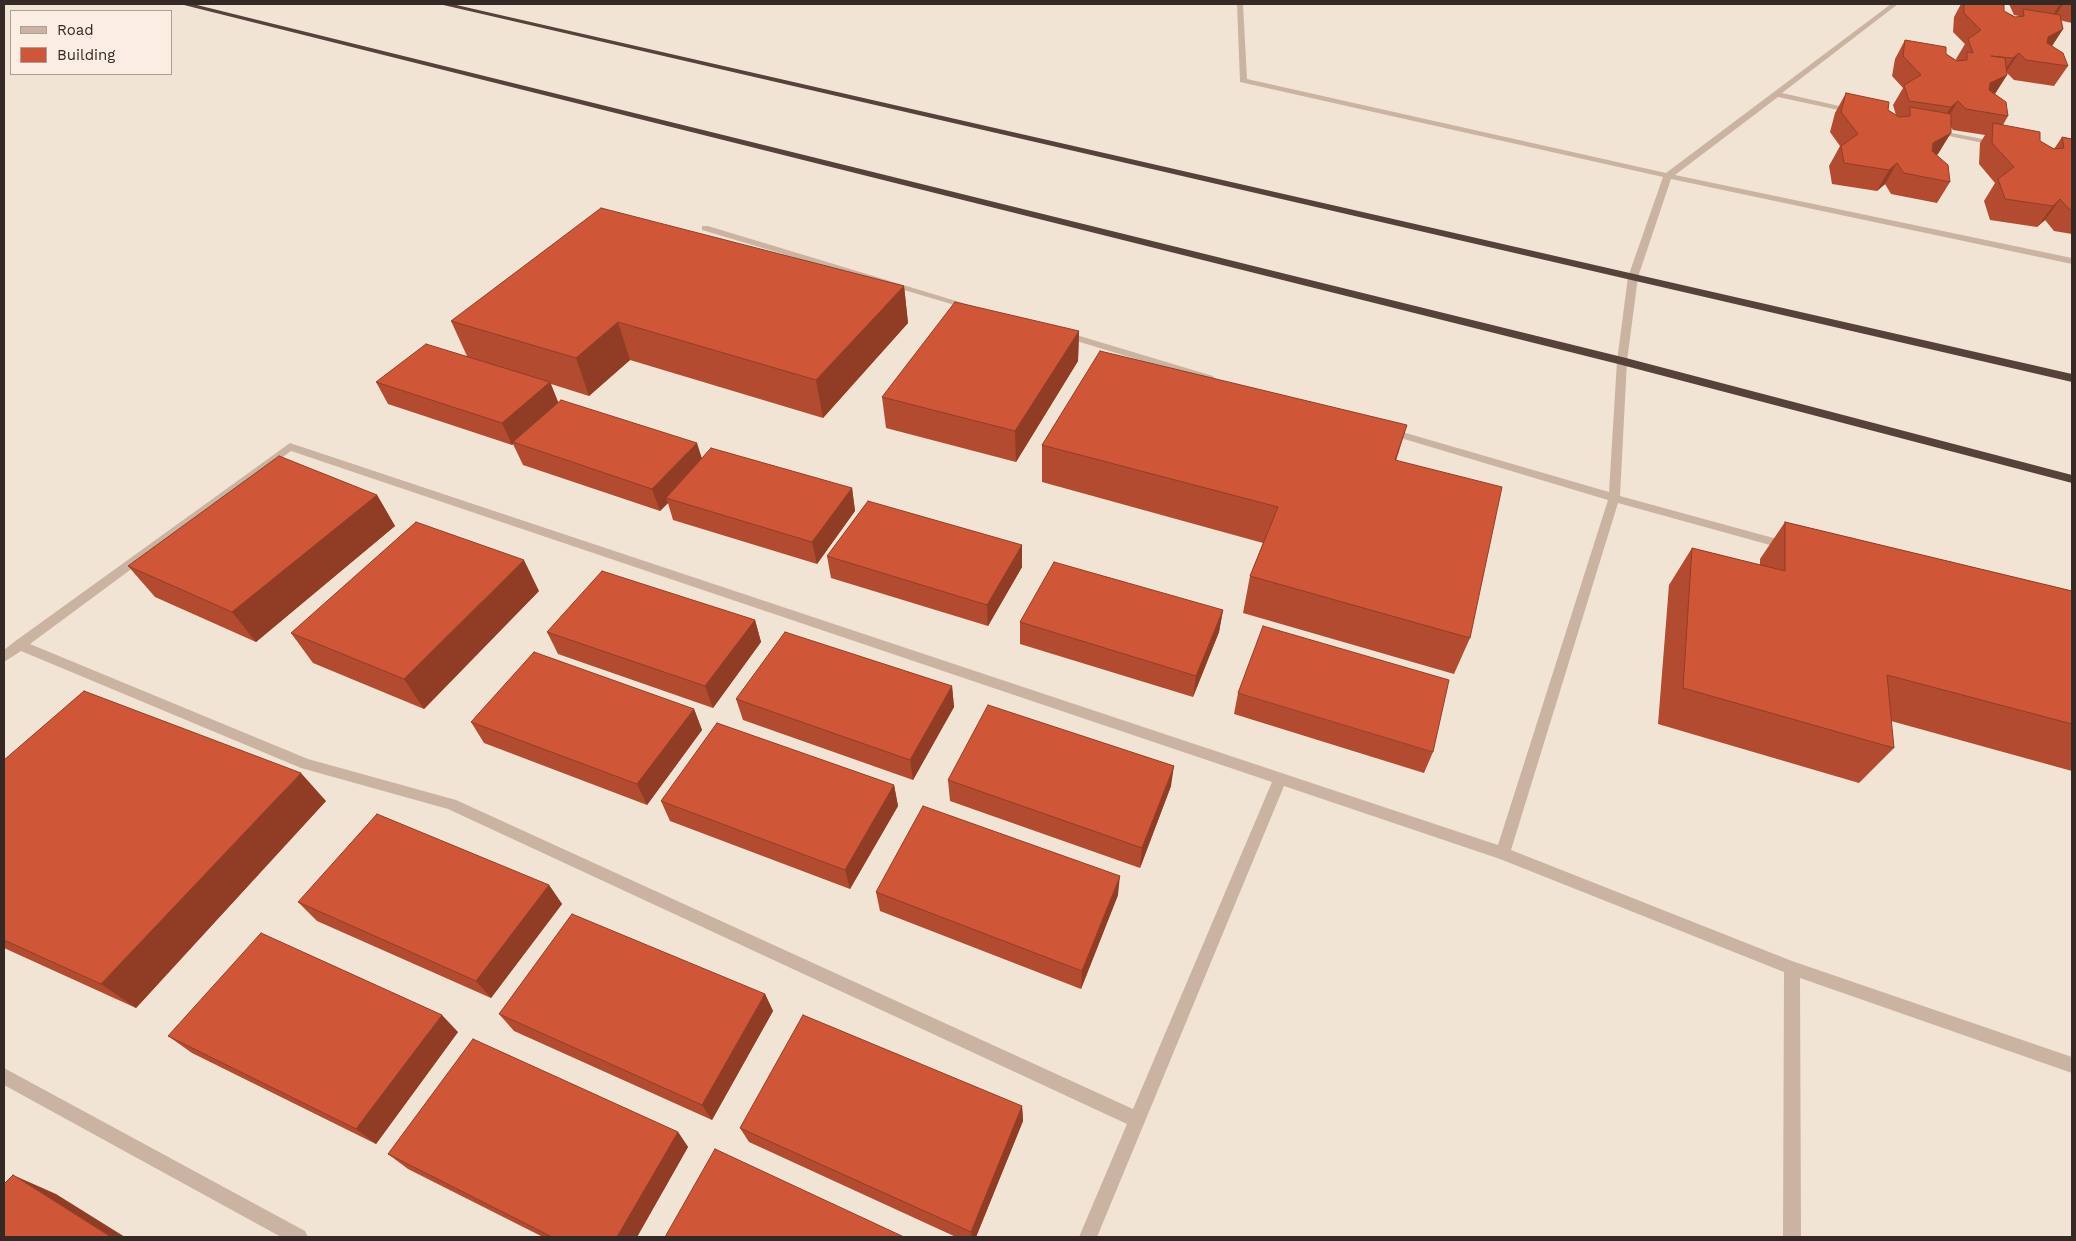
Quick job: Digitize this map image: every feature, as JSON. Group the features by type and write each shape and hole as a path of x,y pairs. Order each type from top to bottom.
{"highway":[{"path":"184,4 1622,361 2072,479"},
{"path":"444,4 2072,378"}],"lane":[{"path":"1240,4 1243,80 1668,176 2072,260"},
{"path":"1502,853 1614,498 1622,361 1634,277 1668,176 1896,4"},
{"path":"1776,94 1859,114"},
{"path":"1925,129 2008,146"},
{"path":"705,228 982,311"},
{"path":"1049,330 1222,382"},
{"path":"1375,427 1614,498 1805,551"},
{"path":"4,656 290,447 1502,853 1792,968 2072,1066"},
{"path":"19,645 306,764 451,804 1137,1120"},
{"path":"1088,1237 1280,779"},
{"path":"1792,968 1792,1237"},
{"path":"4,1076 299,1237"}],"building":[{"path":"1964,4 2004,5 2004,11 2015,17 2024,16 2023,9 2060,15 2063,29 2048,37 2047,43 2063,53 2068,66 2026,60 2019,53 2013,58 1991,56 2005,58 2007,75 1990,83 1989,90 2006,102 2008,116 1966,109 1958,101 1951,107 1909,101 1904,85 1921,75 1903,56 1905,40 1946,47 1946,54 1957,61 1967,60 1967,52 1973,53 1968,39 1981,30 1964,13"},
{"path":"1846,93 1889,102 1888,110 1899,117 1910,116 1910,107 1951,114 1951,133 1933,143 1932,151 1948,165 1950,182 1904,173 1897,163 1889,170 1844,163 1841,146 1858,134 1841,112"},
{"path":"1993,123 2040,132 2040,141 2054,149 2064,148 2062,137 2072,139 2072,210 2060,199 2053,206 2005,199 1998,179 2014,167 1992,143"},
{"path":"601,208 904,286 816,380 618,322 576,358 451,321"},
{"path":"955,302 1079,331 1015,431 882,397"},
{"path":"426,344 550,382 502,423 376,382"},
{"path":"1100,351 1407,425 1395,460 1502,487 1470,638 1250,576 1278,507 1042,445"},
{"path":"561,400 697,443 652,489 513,442"},
{"path":"711,448 852,488 812,542 666,498"},
{"path":"279,456 377,495 232,612 128,566"},
{"path":"868,501 1022,545 987,605 827,556"},
{"path":"416,522 524,560 404,679 291,633"},
{"path":"1785,522 2072,591 2072,724 1887,675 1894,748 1683,688 1692,548 1785,571"},
{"path":"1054,562 1223,610 1196,676 1020,622"},
{"path":"602,571 755,620 705,686 547,632"},
{"path":"1263,626 1449,680 1433,752 1238,693"},
{"path":"785,632 952,686 910,760 736,699"},
{"path":"534,652 694,709 637,784 471,722"},
{"path":"84,691 301,773 101,984 4,940 4,760"},
{"path":"988,705 1174,766 1142,848 948,780"},
{"path":"717,723 894,785 845,870 661,801"},
{"path":"923,806 1120,876 1082,971 876,892"},
{"path":"377,814 549,885 476,981 298,902"},
{"path":"572,914 765,994 702,1105 499,1014"},
{"path":"261,933 442,1015 356,1129 168,1036"},
{"path":"803,1015 1022,1106 971,1232 740,1128"},
{"path":"473,1039 678,1132 617,1237 552,1237 388,1154"},
{"path":"715,1149 904,1237 665,1237"},
{"path":"13,1175 111,1237 4,1237 4,1184"}]}
